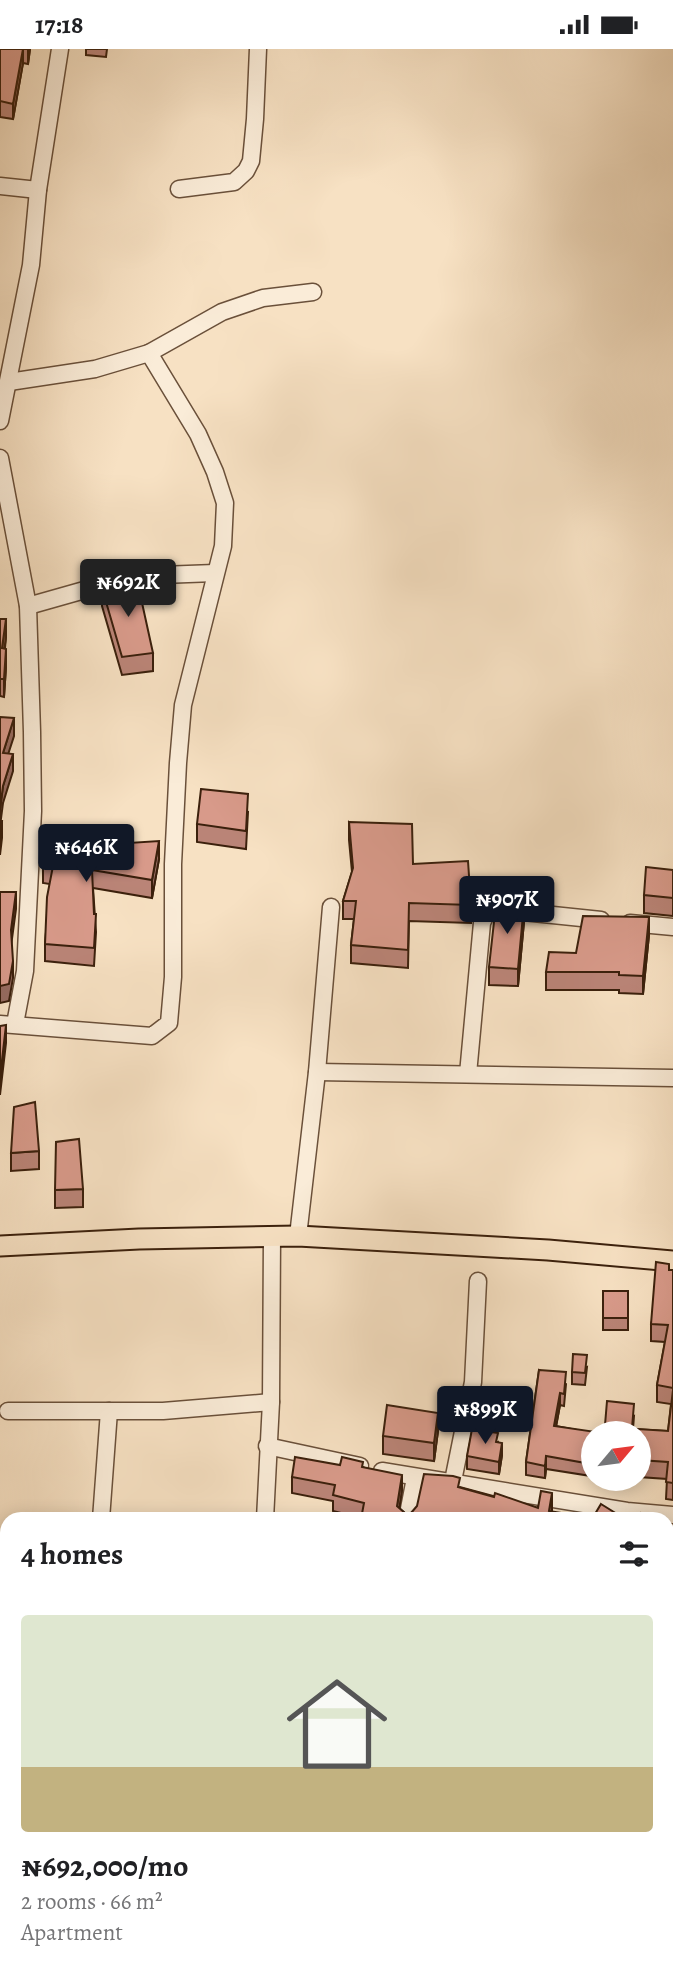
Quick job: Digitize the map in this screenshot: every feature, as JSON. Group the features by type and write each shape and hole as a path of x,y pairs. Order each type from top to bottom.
{"main road":[{"path":"0,1245 298,1236 548,1250 673,1261"}],"street":[{"path":"0,421 32,265 38,190 60,49"},
{"path":"179,189 234,182 246,171 251,162 258,49"},
{"path":"0,186 38,190"},
{"path":"9,382 95,369 149,353 222,312 263,297 313,292"},
{"path":"0,458 28,606 33,811 25,971 7,1024 152,1036 169,1023 173,978 175,826 183,705 223,546 225,503 198,434 149,353"},
{"path":"28,606 134,576 215,573"},
{"path":"298,1236 317,1072 331,907"},
{"path":"467,1074 482,923 491,910 547,913 673,927"},
{"path":"317,1072 673,1078"},
{"path":"265,1512 271,1402 272,1237"},
{"path":"453,1481 473,1382 478,1281"},
{"path":"8,1411 163,1411 271,1402"},
{"path":"102,1512 109,1411"},
{"path":"267,1446 415,1478 453,1481 638,1512"},
{"path":"408,1512 415,1478"}],"building":[{"path":"0,49 23,49 13,104 0,101"},
{"path":"137,580 153,653 122,657 102,588"},
{"path":"0,619 6,619 2,648 6,649 4,679 0,679"},
{"path":"0,717 14,718 3,753 13,754 3,786 0,809"},
{"path":"201,789 248,794 246,831 197,824"},
{"path":"349,822 412,824 413,864 468,861 471,905 409,903 408,950 351,945 356,901 343,901 353,868"},
{"path":"47,837 83,842 83,846 159,841 152,880 92,870 96,914 94,948 45,944 47,897 53,866 43,866"},
{"path":"646,867 673,870 673,898 644,895"},
{"path":"0,892 16,892 11,930 13,961 9,984 0,986"},
{"path":"496,904 524,904 518,969 489,967"},
{"path":"583,916 649,917 643,976 619,975 619,972 546,972 549,952 576,953"},
{"path":"6,1025 0,1078 0,1026"},
{"path":"35,1102 39,1151 11,1153 14,1107"},
{"path":"79,1139 83,1189 55,1190 56,1142"},
{"path":"656,1262 669,1264 669,1270 673,1270 673,1388 657,1385 668,1325 651,1324"},
{"path":"603,1291 628,1291 628,1318 603,1318"},
{"path":"573,1354 587,1355 585,1373 572,1372"},
{"path":"539,1370 566,1372 564,1394 560,1393 554,1426 581,1430 581,1462 546,1456 545,1466 526,1462"},
{"path":"673,1390 673,1483 666,1482 668,1462 651,1461 651,1430 668,1431"},
{"path":"607,1401 634,1404 633,1421 605,1421"},
{"path":"387,1405 438,1413 434,1443 383,1436"},
{"path":"472,1429 498,1433 496,1442 502,1443 499,1462 467,1456"},
{"path":"295,1457 340,1465 342,1457 363,1462 362,1467 402,1475 397,1506 404,1512 362,1512 364,1503 333,1495 335,1485 292,1477"},
{"path":"424,1474 460,1478 458,1487 494,1497 495,1493 538,1508 541,1491 552,1493 549,1511 555,1512 412,1512 417,1506"},
{"path":"601,1504 614,1512 596,1512"}]}
